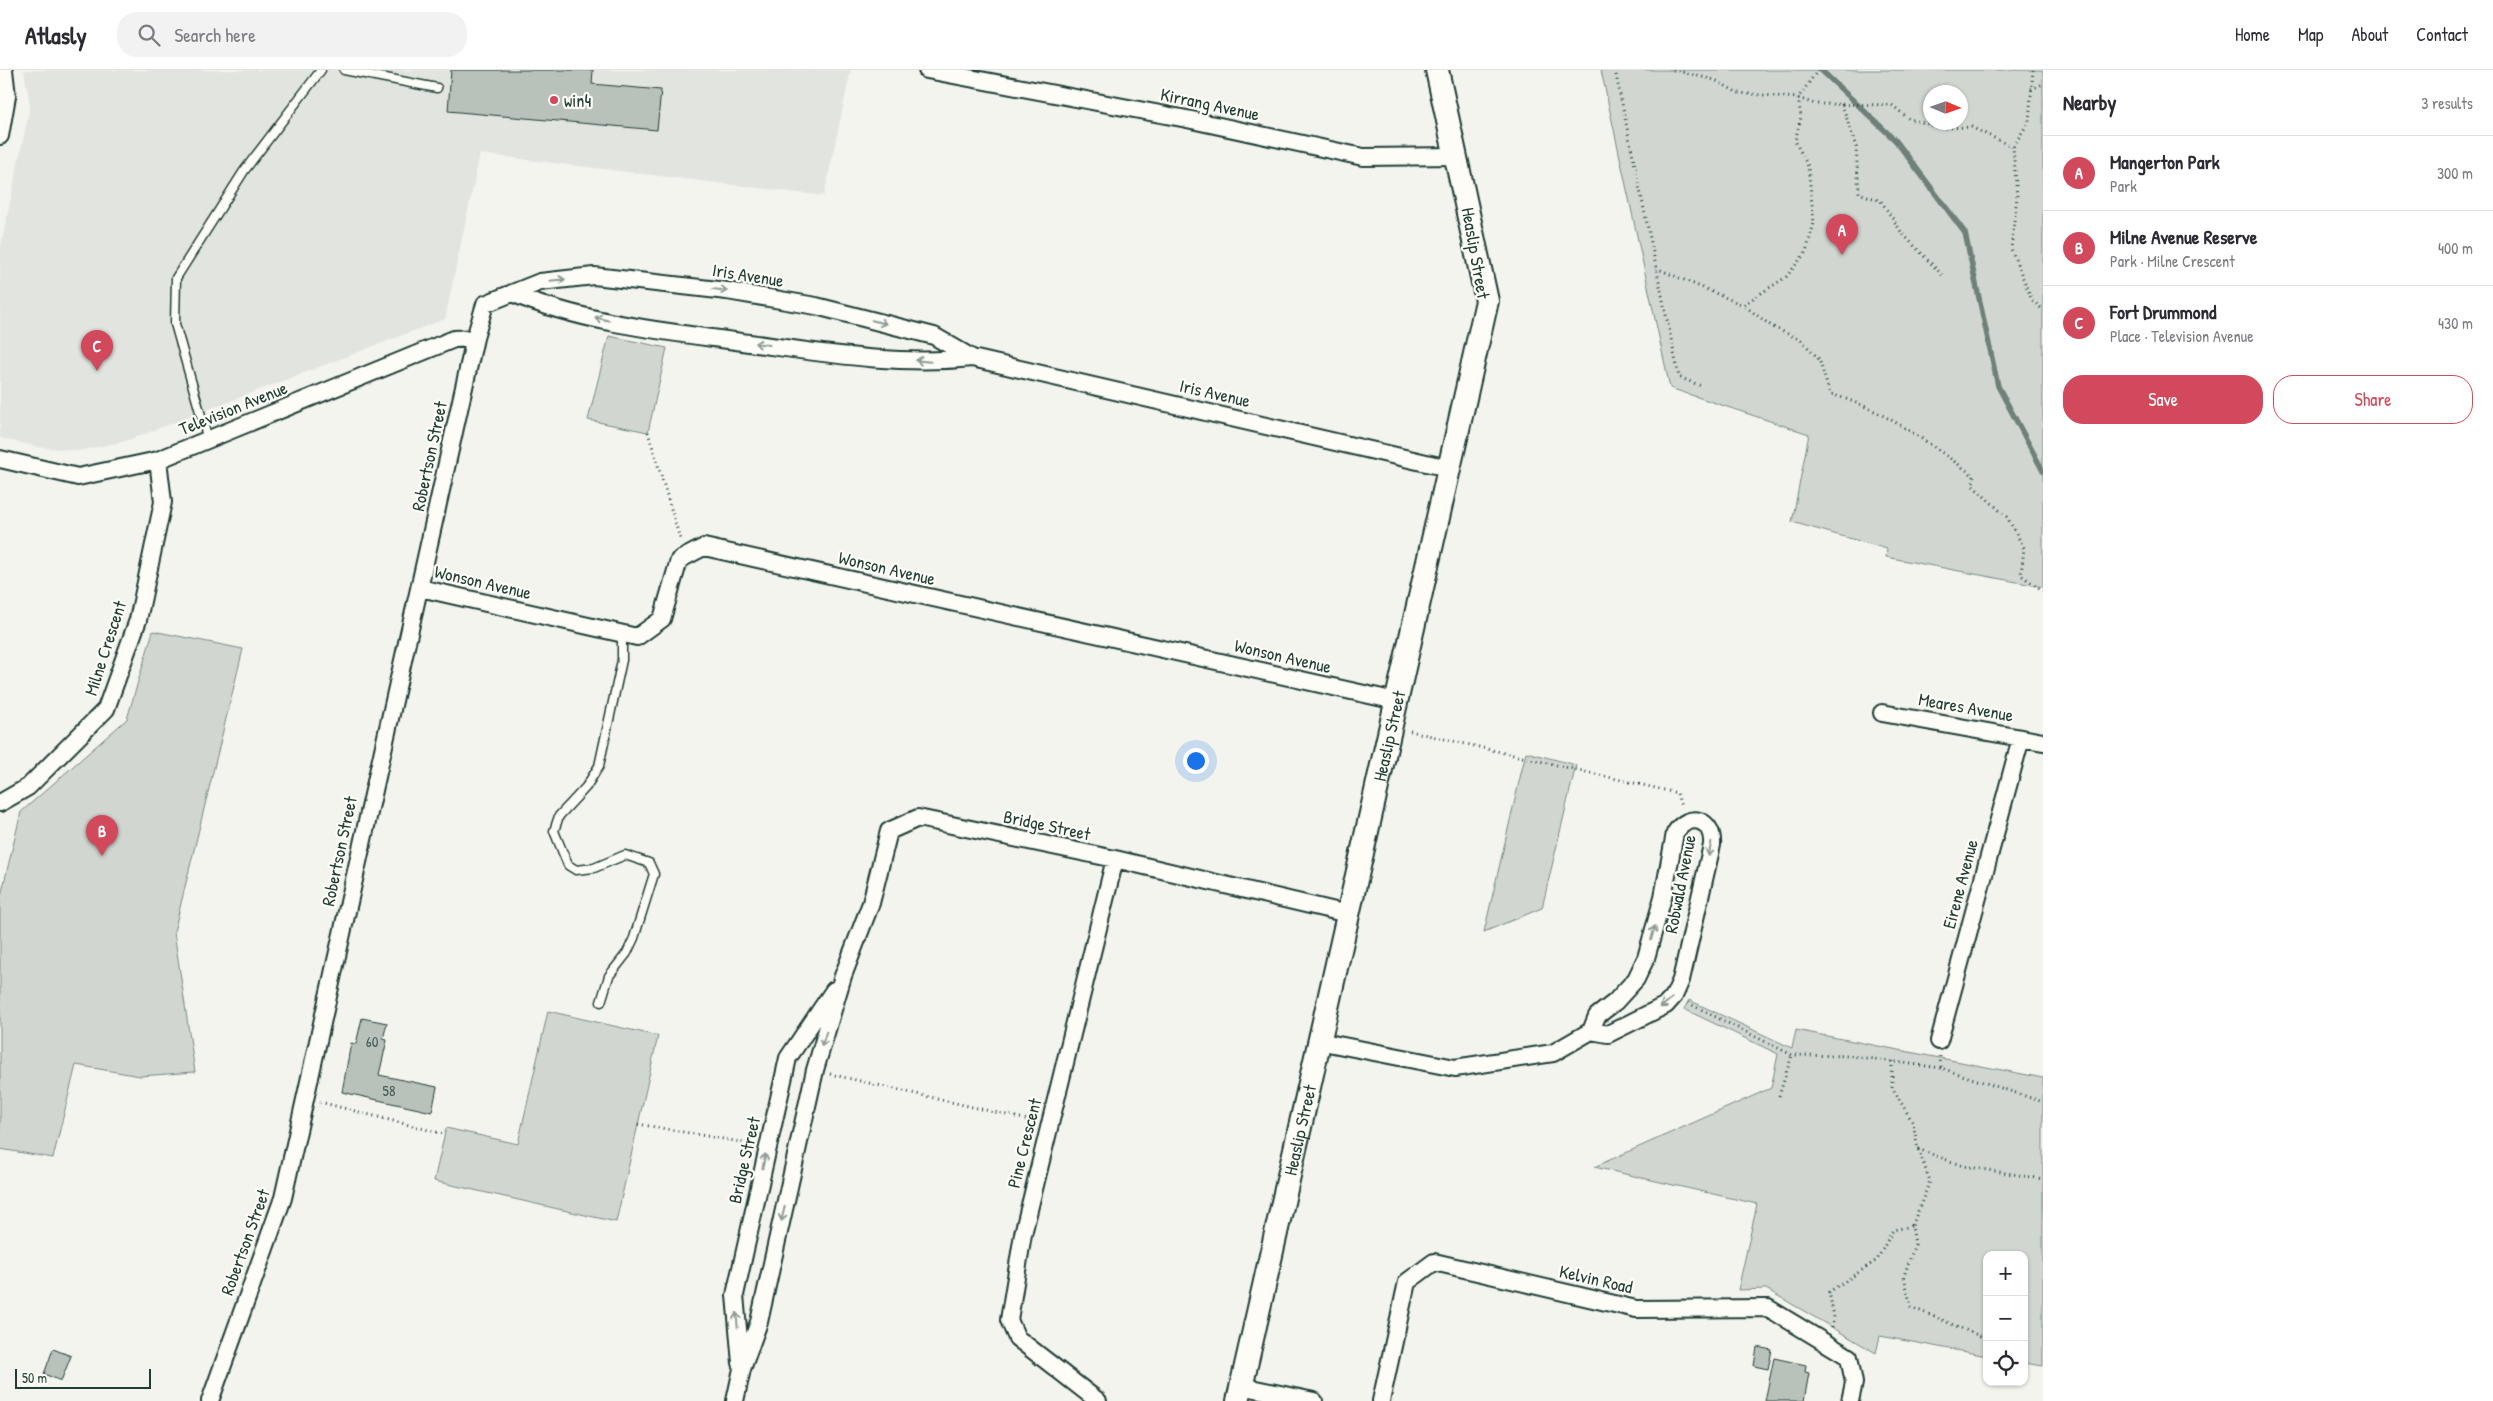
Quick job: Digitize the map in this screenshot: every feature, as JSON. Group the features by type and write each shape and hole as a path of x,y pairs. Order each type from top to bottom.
{"street":[{"path":"0,136 7,96 4,70"},
{"name":"Kirrang Avenue","path":"927,70 1187,119 1362,157 1457,156"},
{"name":"Heaslip Street","path":"1239,1394 1487,301 1437,70"},
{"name":"Iris Avenue","path":"485,304 540,282 594,276 728,291 816,306 934,336 972,358 1448,468"},
{"name":"Iris Avenue","path":"512,293 539,304 650,330 839,354 932,362 972,358"},
{"name":"Robertson Street","path":"210,1401 283,1198 397,679 420,588 475,338 485,304"},
{"name":"Television Avenue","path":"0,459 78,477 158,460 454,339 475,338"},
{"name":"Milne Crescent","path":"0,803 28,787 106,709 138,620 146,584 163,502 158,460"},
{"name":"Wonson Avenue","path":"420,588 637,637 662,619 679,560 704,547 1396,701"},
{"name":"Meares Avenue","path":"1882,713 2043,742"},
{"name":"Eirene Avenue","path":"1939,1041 2020,738"},
{"name":"Bridge Street","path":"735,1401 742,1369 759,1322 815,1070 843,976 871,903 888,831 918,818 1115,859 1348,914"},
{"name":"Robwald Avenue","path":"1318,1041 1455,1068 1553,1053 1591,1031 1597,1016 1615,1002 1636,979 1646,958 1663,897 1675,833 1686,822 1694,820 1703,822 1709,828 1712,835 1681,980 1674,996 1666,1005 1608,1034 1591,1031"},
{"name":"Pine Crescent","path":"1098,1401 1017,1338 1009,1320 1023,1234 1115,859"},
{"name":"Bridge Street","path":"742,1369 735,1295 788,1058 843,976"},
{"name":"Kelvin Road","path":"1381,1401 1407,1282 1434,1262 1636,1309 1768,1308 1849,1357 1854,1383 1850,1401"},
{"path":"1239,1394 1314,1401"}],"lane":[{"path":"208,440 175,324 176,278 244,171 321,70"},
{"path":"344,70 437,88"},
{"path":"600,1002 609,976 627,953 634,938 652,883 652,868 649,863 625,855 594,868 576,870 568,865 554,831 559,816 586,787 599,766 622,660 622,633"}],"path":[{"path":"1615,70 1679,377 1701,386"},
{"path":"1673,70 1715,80 1738,93 1798,98 1815,104 1892,104 1909,119 1943,128 1971,127 2013,147"},
{"path":"1743,305 1786,277 1806,252 1814,223 1808,166 1796,141 1800,117 1798,98 1818,70"},
{"path":"2033,70 2029,121 2013,147 2017,197 2011,249 2032,300 2043,310"},
{"path":"2031,89 2043,84"},
{"path":"1842,104 1856,147 1859,192 1881,201 1902,233 1944,277"},
{"path":"1656,268 1743,305 1773,327 1801,340 1819,359 1830,394 1843,398 1912,432 1974,476 1973,486 2007,517 2024,548 2021,575 2043,591"},
{"path":"648,432 686,557"},
{"path":"1390,726 1678,793 1686,822"},
{"path":"1674,996 1792,1056 1851,1056 1941,1068 2043,1102"},
{"path":"1939,1041 1941,1068"},
{"path":"1779,1096 1792,1056"},
{"path":"1892,1061 1892,1087 1913,1123 1918,1149 1930,1181 1912,1226 1914,1244 1904,1276 1911,1307 1983,1337"},
{"path":"815,1070 1049,1124"},
{"path":"305,1098 444,1134"},
{"path":"638,1124 767,1147"},
{"path":"1918,1149 1963,1166 2043,1179"},
{"path":"1828,1344 1834,1316 1829,1292 1877,1260 1893,1230 1912,1226"}],"shaded area":[{"path":"24,70 851,70 824,196 480,154 445,319 126,441 79,451 38,447 0,438 0,250 30,106"},
{"path":"1601,70 2043,70 2043,587 1886,557 1887,549 1792,522 1809,434 1670,388"},
{"path":"609,336 667,348 648,432 588,420"},
{"path":"153,631 243,649 174,932 195,1072 140,1076 76,1065 53,1158 0,1149 0,900 21,812 127,719"},
{"path":"1526,752 1576,765 1542,908 1484,932"},
{"path":"1689,1000 1792,1048 1796,1030 2043,1078 2043,1366 2028,1364 2028,1251 1983,1251 1983,1355 1880,1336 1876,1353 1766,1289 1738,1290 1757,1204 1594,1167 1771,1088 1778,1054 1684,1009"},
{"path":"548,1011 658,1036 616,1222 434,1181 446,1128 518,1144"}],"building":[{"name":"win4","path":"451,70 593,70 592,84 661,90 657,130 448,111"},
{"path":"362,1018 387,1023 383,1039 387,1040 379,1075 437,1087 432,1112 342,1092 351,1043 356,1044"},
{"path":"1757,1347 1772,1350 1768,1369 1754,1366"},
{"path":"53,1349 71,1356 61,1381 44,1374"},
{"path":"1774,1358 1806,1365 1805,1372 1809,1373 1804,1401 1765,1401"}],"waterway":[{"path":"1821,70 1896,141 1965,233 1998,386 2043,471"}],"place":[{"name":"win4","path":"554,100"},
{"name":"Mangerton Park","path":"1842,255"},
{"name":"Fort Drummond","path":"97,371"},
{"name":"Milne Avenue Reserve","path":"102,856"}]}
